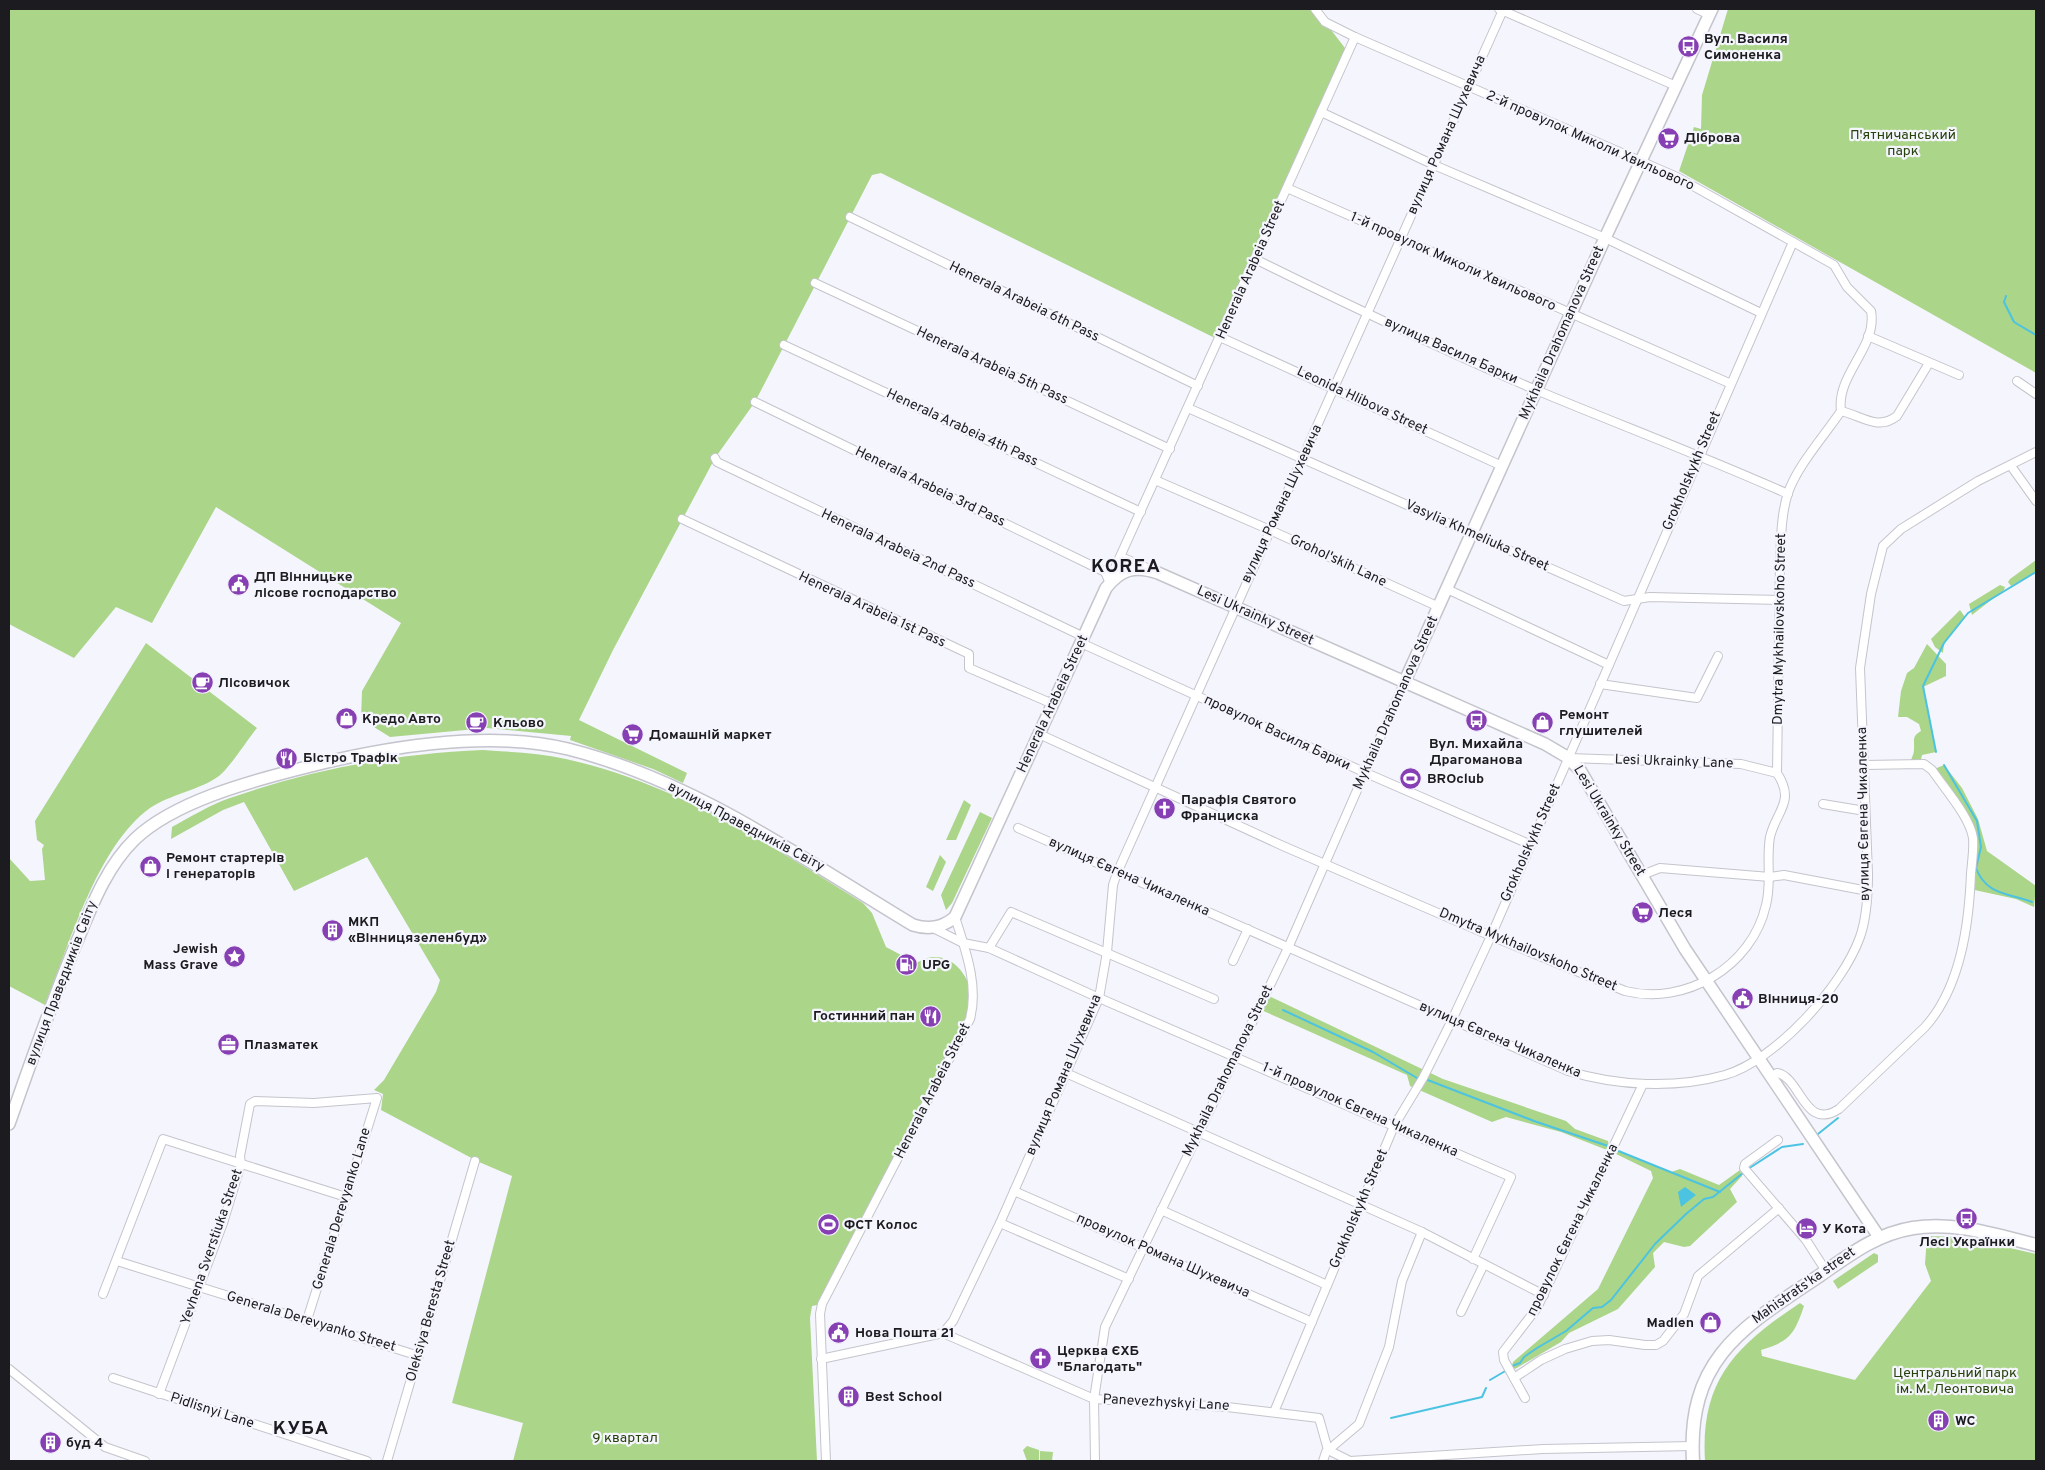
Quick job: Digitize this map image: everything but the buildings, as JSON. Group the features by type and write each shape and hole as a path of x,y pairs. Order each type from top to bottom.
{"main road":[{"name":"Mykhaila Drahomanova Street","path":"1404,683 1605,238 1711,12"},
{"name":"Lesi Ukrainky Street","path":"1107,585 1116,576 1128,569 1140,568 1158,572 1404,683 1545,744 1569,758 1584,775 1706,981 1760,1058 1879,1237"},
{"name":"Henerala Arabeia Street","path":"955,917 1107,585"},
{"name":"вулиця Праведників Світу","path":"9,1123 54,996 99,890 135,839 190,805 225,790 320,763 417,746 476,741 527,743 567,749 618,764 697,798 793,849 913,925 933,928"},
{"path":"933,928 948,923 955,917"},
{"name":"Mahistrats'ka street","path":"1692,1461 1693,1420 1699,1397 1711,1370 1724,1349 1754,1320 1879,1237 1914,1227 1937,1226 1965,1228 2036,1245"}],"street":[{"path":"1315,9 1325,22 1355,37"},
{"path":"1697,9 1711,12"},
{"path":"1501,10 1676,86"},
{"name":"вулиця Романа Шухевича","path":"943,1333 953,1321 1000,1224 1099,998 1108,952 1113,885 1117,873 1235,607 1303,460 1501,10"},
{"name":"2-й провулок Миколи Хвильового","path":"1355,37 1676,178 1792,242"},
{"name":"Henerala Arabeia Street","path":"1107,585 1355,37"},
{"path":"1321,112 1434,165 1605,238 1761,313"},
{"name":"1-й провулок Миколи Хвильового","path":"1288,188 1400,240 1729,383"},
{"name":"Henerala Arabeia 6th Pass","path":"850,217 1198,386"},
{"path":"1792,242 1834,265 1847,287 1868,306 1873,318 1868,336 1844,384 1841,394 1842,411 1881,424 1889,422 1903,406 1929,363"},
{"name":"Grokholskykh Street","path":"1274,1412 1394,1126 1423,1078 1491,936 1529,844 1569,758 1635,599 1700,455 1729,383 1792,242"},
{"name":"вулиця Василя Барки","path":"1255,259 1367,314 1537,390 1700,455 1788,494"},
{"name":"Henerala Arabeia 5th Pass","path":"815,283 1170,449"},
{"path":"1868,336 1959,376"},
{"name":"Leonida Hlibova Street","path":"1220,337 1502,466"},
{"name":"Henerala Arabeia 4th Pass","path":"784,345 1141,512"},
{"path":"2017,381 2036,394"},
{"name":"Henerala Arabeia 3rd Pass","path":"755,402 1105,572 1107,585"},
{"name":"Vasylia Khmeliuka Street","path":"1188,408 1624,601 1650,597 1780,600"},
{"name":"Dmytra Mykhailovskoho Street","path":"1039,734 1326,864 1600,982 1633,993 1664,994 1706,981 1732,962 1756,930 1765,910 1770,877 1770,836 1785,800 1784,786 1777,773 1781,536 1788,494 1828,427 1842,411"},
{"name":"вулиця Євгена Чикаленка","path":"1018,828 1568,1071 1600,1079 1643,1084 1692,1081 1726,1075 1760,1058 1805,1017 1846,964 1861,932 1868,891 1860,668 1872,594 1883,546 1901,530 1978,481 2012,466 2036,452"},
{"name":"Henerala Arabeia 2nd Pass","path":"715,458 717,462 1082,640"},
{"path":"2012,466 2036,501"},
{"name":"Grohol'skih Lane","path":"1155,480 1439,607"},
{"name":"Henerala Arabeia 1st Pass","path":"682,519 968,654 969,668 1053,704"},
{"path":"1121,557 1158,572"},
{"path":"1446,589 1608,665"},
{"name":"провулок Василя Барки","path":"1082,640 1197,696 1366,773 1529,844"},
{"path":"1600,684 1697,698 1718,656"},
{"name":"Mykhaila Drahomanova Street","path":"1096,1461 1094,1399 1104,1327 1129,1279 1288,948 1404,683"},
{"name":"Lesi Ukrainky Lane","path":"1569,758 1742,764 1777,773"},
{"path":"1772,1077 1777,1073 1784,1076 1815,1112 1825,1115 1835,1111 1925,1027 1938,1012 1945,998 1963,943 1969,917 1973,838 1968,823 1932,770 1924,764 1864,765"},
{"path":"1823,804 1865,811"},
{"path":"1642,875 1652,869 1660,868 1770,877 1789,876 1868,891"},
{"path":"989,948 1011,912 1214,999"},
{"name":"Henerala Arabeia Street","path":"826,1461 821,1359 820,1314 822,1304 970,1018 973,997 963,943 955,917"},
{"name":"1-й провулок Євгена Чикаленка","path":"933,928 963,943 989,948 1099,998 1511,1177 1474,1259"},
{"path":"1232,961 1248,929"},
{"path":"1066,1072 1422,1232 1544,1295"},
{"name":"провулок Євгена Чикаленка","path":"1525,1398 1504,1360 1503,1352 1516,1339 1544,1295 1643,1084"},
{"name":"Yevhena Sverstiuka Street","path":"159,1394 223,1224 241,1164 240,1156 250,1104 255,1101 314,1103 376,1098"},
{"name":"Generala Derevyanko Lane","path":"307,1320 376,1098"},
{"path":"103,1294 163,1139 346,1197"},
{"path":"1778,1140 1745,1164 1745,1169 1806,1240 1826,1271"},
{"name":"Oleksiya Beresta Street","path":"387,1461 475,1161"},
{"name":"провулок Романа Шухевича","path":"1014,1191 1312,1322"},
{"path":"1514,1378 1565,1349 1592,1342 1609,1340 1656,1345 1663,1341 1684,1314 1698,1276 1779,1208"},
{"path":"1161,1210 1327,1285"},
{"path":"1000,1224 1129,1279"},
{"path":"1323,1461 1323,1457 1328,1450 1359,1424 1389,1346 1402,1281 1422,1232"},
{"name":"Generala Derevyanko Street","path":"117,1261 419,1356"},
{"path":"1461,1312 1484,1264"},
{"path":"821,1359 943,1333"},
{"name":"Panevezhyskyi Lane","path":"943,1333 1094,1399 1227,1407 1319,1418 1328,1450"},
{"path":"9,1369 105,1447 145,1461"},
{"name":"Pidlisnyi Lane","path":"113,1378 367,1461"},
{"path":"1328,1450 1350,1461 1543,1449 1692,1446"}],"green space":[{"path":"9,9 1315,9 1348,52 1219,340 881,173 872,175 755,402 715,458 613,650 579,720 687,773 683,783 653,769 570,740 571,736 487,728 390,737 361,719 362,691 401,623 216,507 152,623 116,607 74,658 9,624"},
{"name":"П'ятничанський парк","path":"1728,9 2036,9 2036,373 1679,171 1694,127 1701,129 1702,95"},
{"path":"2036,560 2036,572 2011,586 2008,582 2010,579"},
{"path":"2000,585 2005,587 2004,590 1972,615 1969,604"},
{"path":"1960,610 1965,617 1944,643 1943,653 1935,647 1931,639"},
{"path":"146,643 257,728 234,760 219,776 204,785 158,803 131,825 100,871 75,927 45,1005 9,986 9,858 30,881 45,880 42,849 44,845 37,840 35,821"},
{"path":"1927,644 1946,664 1946,676 1923,687 1936,752 1922,755 1920,763 1910,763 1914,752 1914,739 1921,731 1919,724 1907,717 1898,717 1901,691 1907,673 1914,668"},
{"name":"9 квартал","path":"483,750 535,754 566,759 645,783 683,800 757,838 863,903 872,913 886,947 901,955 898,968 911,971 914,963 931,957 942,958 956,965 967,979 973,1004 822,1304 812,1306 810,1318 817,1461 513,1461 523,1423 452,1403 512,1176 479,1162 381,1110 383,1094 374,1090 384,1080 436,992 440,980 367,857 294,891 244,802 223,810 171,839 172,827 208,808 230,798 291,779 387,759"},
{"path":"1944,765 1962,788 1978,819 1987,851 2036,886 2034,907 2016,899 1970,889 1973,838 1968,823 1932,770"},
{"path":"964,800 971,805 956,840 946,840"},
{"path":"980,812 992,818 952,903 946,910 941,895"},
{"path":"940,855 946,862 933,891 926,887"},
{"path":"1265,994 1443,1079 1566,1121 1575,1129 1608,1141 1609,1147 1671,1172 1680,1169 1719,1185 1740,1170 1742,1176 1730,1189 1737,1202 1690,1246 1684,1247 1664,1242 1653,1253 1655,1267 1618,1309 1569,1333 1561,1342 1515,1369 1512,1366 1513,1362 1598,1289 1653,1178 1651,1171 1612,1152 1561,1132 1506,1117 1492,1122 1410,1086 1407,1075 1259,1009"},
{"name":"Центральний парк ім. М. Леонтовича","path":"1927,1236 1962,1237 2036,1254 2036,1461 1705,1461 1705,1432 1709,1408 1716,1386 1727,1367 1741,1350 1778,1318 1800,1303 1804,1306 1790,1336 1779,1343 1761,1350 1762,1356 1855,1380 1931,1281 1925,1264"},
{"path":"1874,1253 1878,1255 1878,1262 1838,1289 1833,1281"},
{"path":"1027,1446 1039,1450 1039,1461 1027,1461 1023,1450"},
{"path":"1040,1451 1053,1452 1052,1461 1040,1461"}],"water":[{"path":"1685,1187 1696,1195 1681,1207 1678,1192"}],"waterway":[{"path":"2006,296 2004,302 2014,322 2036,335"},
{"path":"1936,752 1923,686 1944,643 1968,613 2036,572"},
{"path":"1944,765 1977,821 1981,847 1976,868 1980,877 1999,892 2032,902"},
{"path":"1283,1010 1373,1052 1417,1078"},
{"path":"1425,1079 1534,1121 1608,1146"},
{"path":"1818,1134 1838,1118"},
{"path":"1748,1169 1782,1147 1803,1144"},
{"path":"1616,1150 1720,1192"},
{"path":"1512,1366 1520,1363 1524,1357 1566,1331 1593,1308 1602,1307 1611,1300 1655,1244 1686,1214 1704,1199 1713,1197 1743,1173"},
{"path":"1490,1380 1507,1370"},
{"path":"1391,1418 1482,1397 1486,1388"}],"place":[{"name":"Вул. Василя Симоненка","path":"1688,47"},
{"name":"Діброва","path":"1668,138"},
{"name":"ДП Вінницьке лісове господарство","path":"238,585"},
{"name":"Лісовичок","path":"202,683"},
{"name":"Кредо Авто","path":"346,719"},
{"name":"Вул. Михайла Драгоманова","path":"1476,721"},
{"name":"Кльово","path":"477,723"},
{"name":"Ремонт глушителей","path":"1543,723"},
{"name":"Домашній маркет","path":"633,735"},
{"name":"Бістро Трафік","path":"287,758"},
{"name":"BROclub","path":"1411,779"},
{"name":"Парафія Святого Франциска","path":"1165,808"},
{"name":"Ремонт стартерів і генераторів","path":"150,866"},
{"name":"Леся","path":"1642,913"},
{"name":"МКП «Вінницязеленбуд»","path":"332,930"},
{"name":"Jewish Mass Grave","path":"234,957"},
{"name":"UPG","path":"906,965"},
{"name":"Вінниця-20","path":"1742,999"},
{"name":"Гостинний пан","path":"931,1016"},
{"name":"Плазматек","path":"228,1045"},
{"name":"Лесі Українки","path":"1967,1219"},
{"name":"ФСТ Колос","path":"828,1225"},
{"name":"У Кота","path":"1806,1229"},
{"name":"Madlen","path":"1710,1323"},
{"name":"Нова Пошта 21","path":"839,1333"},
{"name":"Церква ЄХБ \"Благодать\"","path":"1041,1359"},
{"name":"Best School","path":"849,1397"},
{"name":"WC","path":"1939,1421"},
{"name":"буд 4","path":"50,1443"}],"district":[{"name":"KOREA","path":"1126,567"},
{"name":"КУБА","path":"301,1429"}]}
